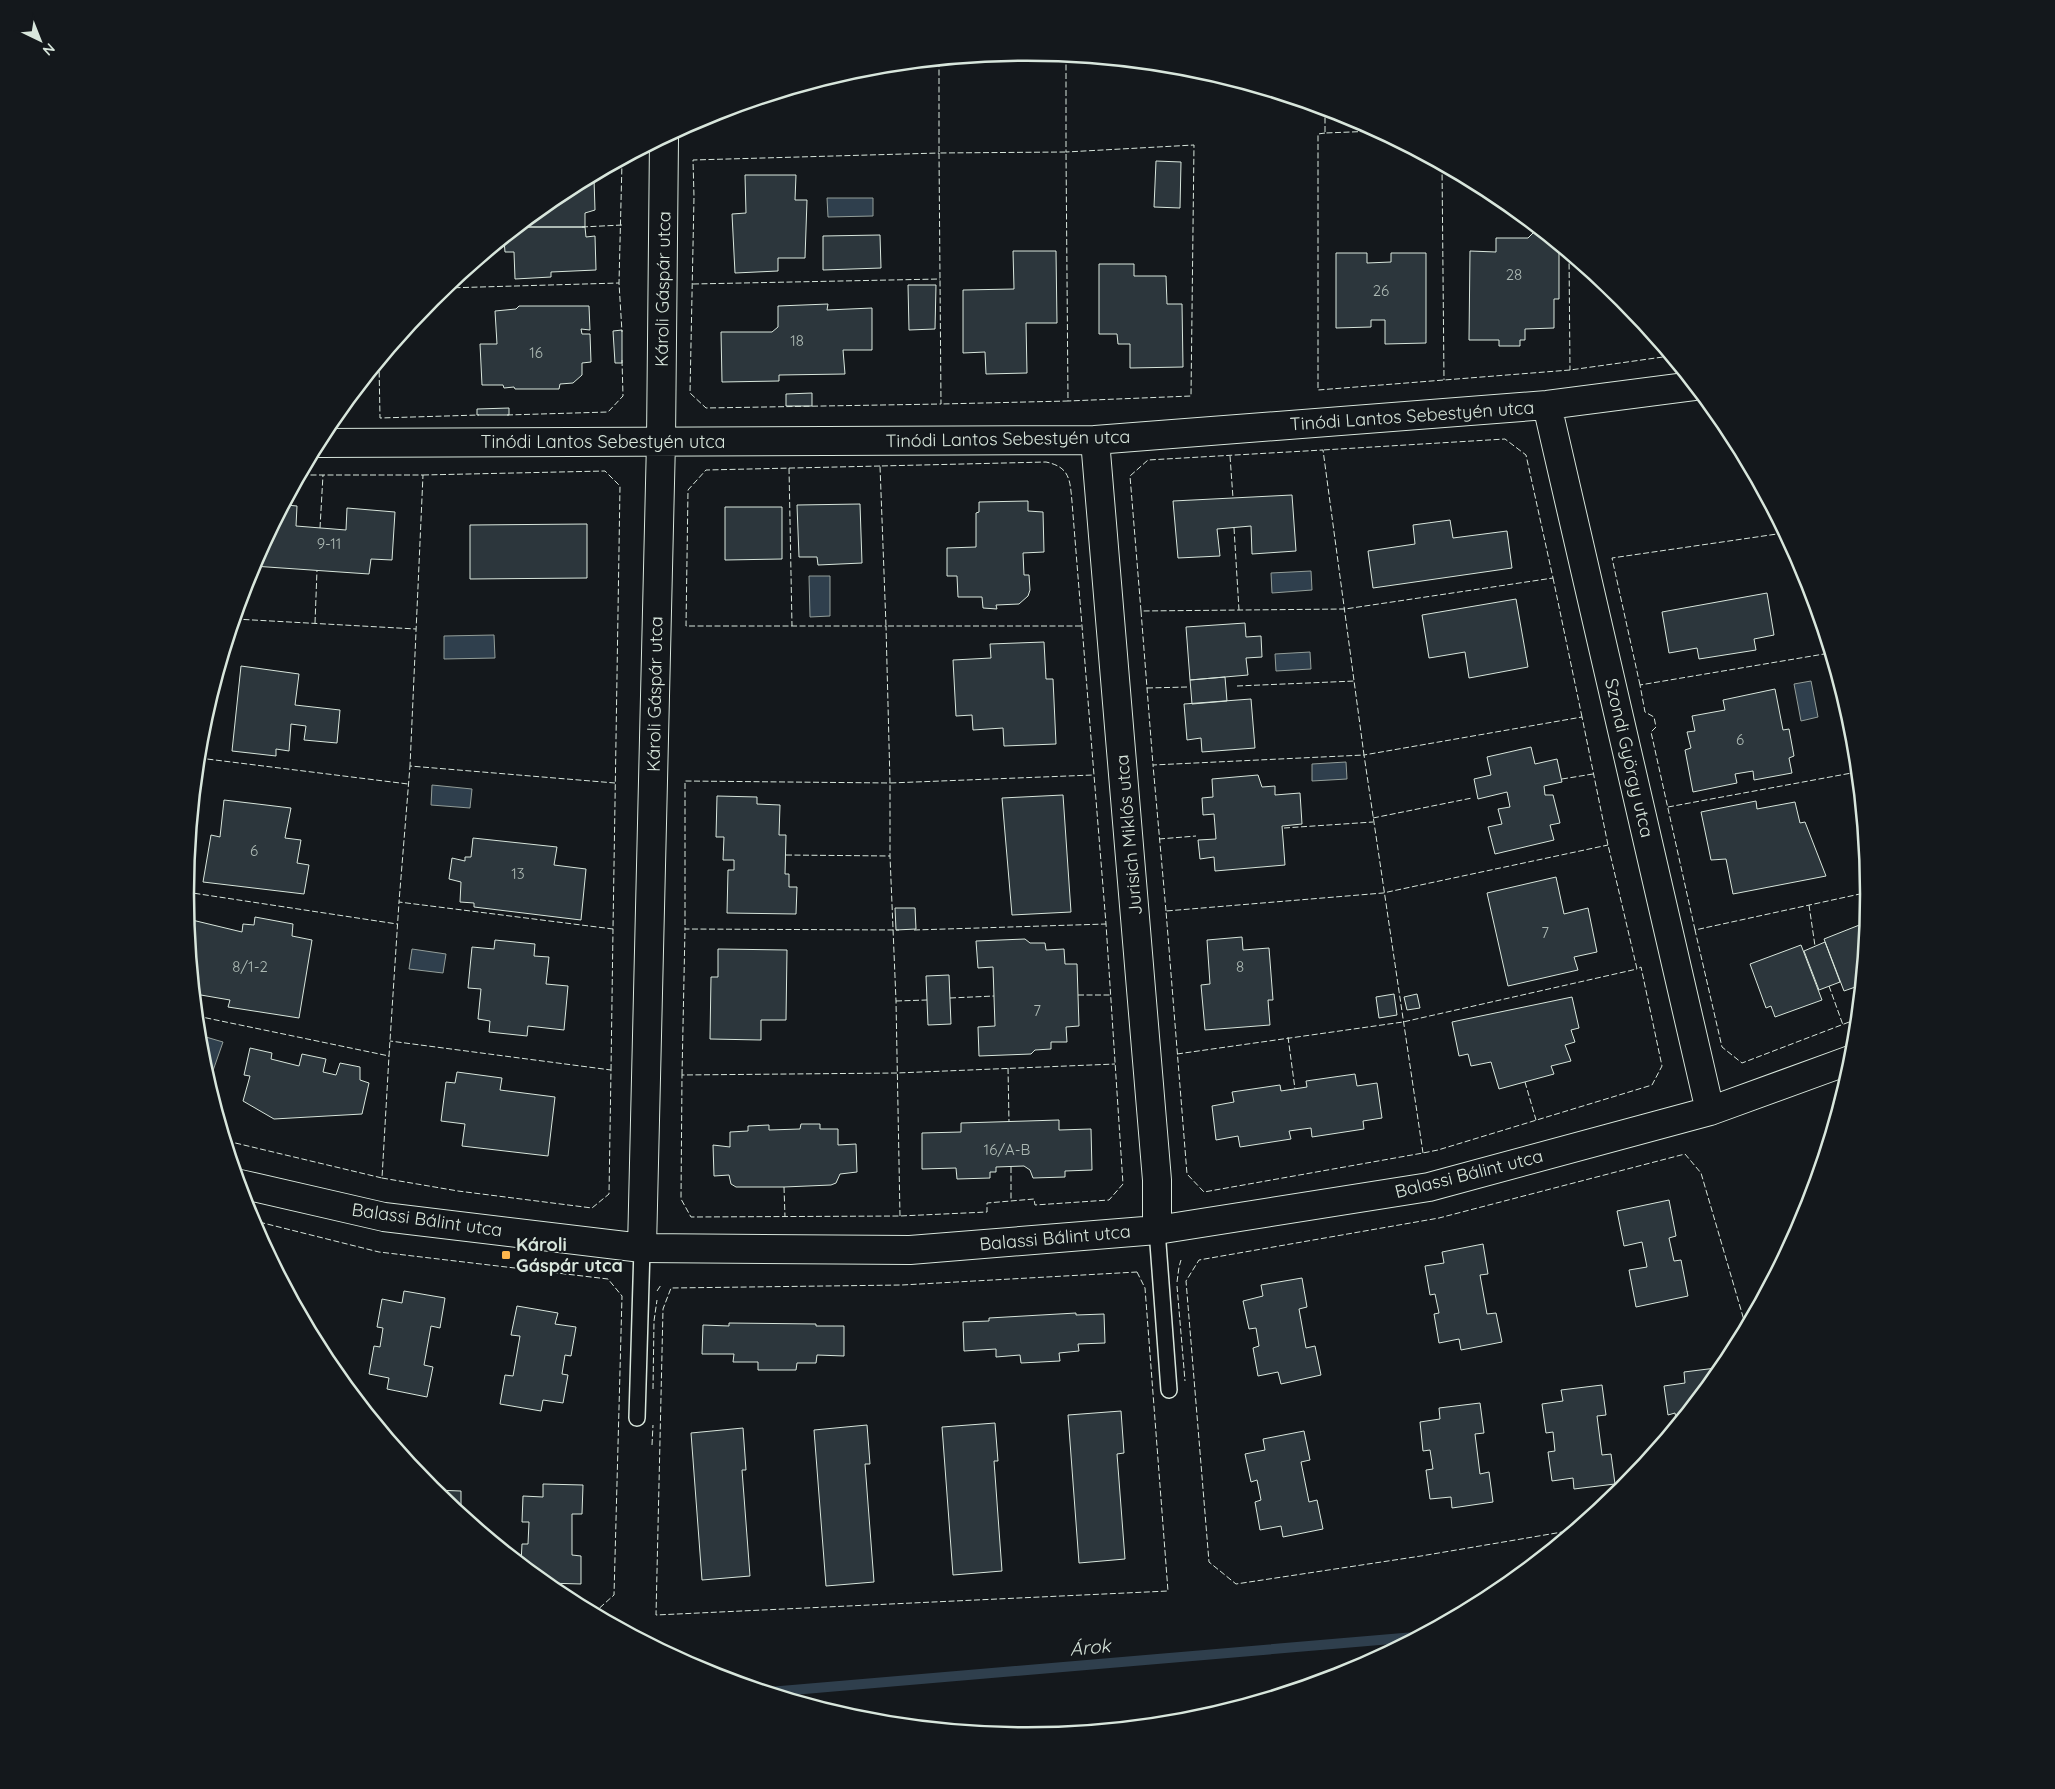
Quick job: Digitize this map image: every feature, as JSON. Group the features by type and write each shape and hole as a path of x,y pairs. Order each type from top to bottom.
{"street":[{"name":"Károli Gáspár utca","path":"642,1248 662,441 664,145"},
{"name":"Tinódi Lantos Sebestyén utca","path":"328,443 1096,440 1547,405 1689,387"},
{"name":"Szondi György utca","path":"1547,405 1710,1111"},
{"name":"Jurisich Miklós utca","path":"1096,440 1158,1180 1157,1230"},
{"name":"Balassi Bálint utca","path":"247,1186 384,1218 642,1248 910,1250 1157,1230 1429,1187 1710,1111 1844,1062"}],"lane":[{"path":"1157,1230 1168,1390"},
{"path":"637,1418 642,1248"}],"water":[{"path":"827,198 873,198 873,216 828,217"},
{"path":"1311,571 1312,590 1272,593 1271,573"},
{"path":"809,576 830,576 830,616 810,617"},
{"path":"494,635 495,658 444,659 444,636"},
{"path":"1310,652 1311,669 1276,671 1275,654"},
{"path":"1811,681 1818,717 1801,721 1794,684"},
{"path":"1346,762 1347,779 1312,781 1312,764"},
{"path":"432,785 472,789 470,808 431,805"},
{"path":"412,949 446,954 443,973 409,969"},
{"path":"207,1037 223,1042 213,1070"}],"building":[{"path":"1156,161 1181,162 1180,208 1154,207"},
{"path":"745,175 796,175 795,200 807,200 805,258 778,258 778,271 735,273 732,214 746,213"},
{"path":"594,184 595,210 585,213 585,227 529,227"},
{"path":"529,227 585,227 586,237 595,236 596,270 551,272 551,277 515,279 514,252 505,252 504,246"},
{"path":"1534,232 1559,253 1559,299 1554,299 1554,328 1525,329 1525,340 1520,340 1520,346 1499,346 1499,340 1469,340 1470,251 1496,252 1496,238 1528,238"},
{"path":"880,235 881,268 823,270 823,236"},
{"path":"1013,251 1056,251 1057,323 1026,323 1027,373 986,374 985,352 963,353 963,290 1014,289"},
{"path":"1336,253 1367,253 1367,263 1391,262 1391,253 1426,253 1426,343 1385,344 1385,320 1371,320 1371,327 1336,328"},
{"path":"1099,264 1134,264 1134,276 1166,276 1167,304 1182,304 1183,367 1130,368 1130,344 1118,344 1117,334 1099,334"},
{"path":"908,285 936,285 935,329 909,330"},
{"path":"828,304 827,310 872,308 872,350 843,350 845,374 779,375 779,381 722,382 721,332 772,332 778,327 778,306"},
{"path":"519,306 589,306 590,330 581,329 582,334 590,334 591,362 582,363 582,375 573,383 560,384 559,389 515,389 514,387 504,388 503,385 482,385 480,344 497,344 495,311 516,309"},
{"path":"622,330 622,363 615,363 613,331"},
{"path":"812,393 812,406 786,406 786,394"},
{"path":"509,408 509,415 477,415 477,409"},
{"path":"1292,495 1296,551 1252,554 1251,526 1217,529 1220,556 1178,558 1173,501"},
{"path":"1028,501 1028,511 1043,512 1044,552 1023,553 1024,575 1029,575 1030,590 1028,596 1019,604 996,605 997,609 983,608 982,597 958,597 957,576 947,576 947,548 976,547 976,513 979,512 979,502"},
{"path":"860,504 862,563 818,565 817,557 799,557 797,505"},
{"path":"291,505 297,506 296,526 346,530 347,508 395,512 392,560 371,559 369,574 262,567"},
{"path":"725,507 782,507 782,559 725,560"},
{"path":"1450,520 1453,538 1507,531 1512,568 1373,588 1368,551 1415,544 1413,525"},
{"path":"587,524 587,578 470,579 470,525"},
{"path":"1767,593 1774,635 1754,639 1756,650 1699,659 1697,648 1669,653 1662,612"},
{"path":"1516,599 1528,667 1469,678 1465,652 1429,658 1422,615"},
{"path":"1245,623 1246,637 1261,636 1262,657 1246,658 1248,675 1190,680 1186,627"},
{"path":"1044,642 1046,679 1053,679 1056,744 1004,746 1003,728 973,730 972,715 956,716 953,660 991,658 990,644"},
{"path":"241,666 299,674 295,705 340,710 337,743 304,740 306,726 291,724 289,751 276,749 276,756 232,751"},
{"path":"1225,677 1227,701 1192,704 1190,680"},
{"path":"1775,689 1783,730 1789,729 1794,756 1789,758 1792,773 1754,780 1753,771 1735,774 1737,783 1693,792 1685,750 1691,748 1687,732 1695,731 1692,716 1725,710 1723,700"},
{"path":"1251,699 1255,748 1202,752 1201,738 1187,740 1184,704"},
{"path":"1531,747 1535,764 1557,759 1562,782 1544,786 1545,795 1553,795 1560,823 1550,825 1554,840 1495,854 1488,827 1502,824 1498,809 1510,807 1507,792 1478,799 1474,779 1491,775 1487,757"},
{"path":"1258,775 1262,787 1275,786 1275,795 1300,793 1302,824 1282,826 1285,865 1215,871 1214,857 1200,859 1198,840 1216,839 1214,814 1203,815 1202,798 1213,797 1212,779"},
{"path":"1063,795 1071,912 1012,915 1002,798"},
{"path":"717,796 757,797 757,804 780,805 779,835 786,835 785,874 789,874 789,887 797,887 796,914 727,913 728,870 734,870 734,860 723,860 724,837 716,837"},
{"path":"224,800 291,808 285,838 301,840 297,863 309,865 304,894 203,882 211,835 220,837"},
{"path":"1756,801 1757,809 1795,802 1800,823 1805,822 1826,876 1733,894 1726,859 1711,860 1701,812"},
{"path":"473,838 557,847 554,865 586,869 581,920 474,907 474,903 460,902 461,882 449,879 452,858 465,861 465,857 471,857"},
{"path":"1556,877 1564,914 1588,908 1597,952 1574,957 1578,970 1508,986 1487,893"},
{"path":"895,908 915,908 916,929 896,930"},
{"path":"255,917 293,924 292,936 312,940 299,1018 228,1007 230,1000 200,995 195,921 242,932 243,924 254,925"},
{"path":"1860,925 1855,987 1844,991 1824,939"},
{"path":"1242,937 1243,950 1269,948 1273,1000 1268,1000 1270,1025 1205,1030 1201,985 1210,984 1207,940"},
{"path":"1025,939 1030,943 1045,943 1046,950 1064,949 1065,964 1077,964 1079,1026 1066,1027 1067,1042 1051,1042 1051,1049 1035,1050 1031,1054 979,1056 978,1027 995,1026 993,967 978,968 976,941"},
{"path":"495,940 535,944 534,956 549,957 546,984 568,986 564,1030 528,1026 527,1036 489,1032 490,1021 478,1019 481,989 468,988 472,947 494,949"},
{"path":"1825,942 1840,982 1819,990 1804,951"},
{"path":"1801,945 1822,1000 1775,1017 1771,1006 1766,1008 1750,964"},
{"path":"718,949 787,950 786,1020 761,1020 761,1040 710,1039 711,977 718,977"},
{"path":"949,975 951,1024 928,1025 926,976"},
{"path":"1394,994 1397,1015 1379,1018 1376,997"},
{"path":"1417,994 1420,1008 1407,1010 1404,997"},
{"path":"1572,997 1579,1028 1571,1030 1575,1042 1565,1045 1571,1061 1551,1066 1554,1074 1499,1089 1491,1062 1471,1066 1468,1054 1459,1056 1452,1022"},
{"path":"250,1048 272,1053 271,1059 299,1066 302,1054 326,1059 323,1072 336,1075 340,1063 360,1067 360,1080 369,1083 362,1114 274,1119 243,1101 250,1076 244,1075"},
{"path":"457,1072 502,1078 500,1090 555,1097 548,1156 462,1146 465,1124 441,1121 446,1082 455,1083"},
{"path":"1355,1074 1357,1086 1377,1083 1382,1118 1363,1121 1364,1129 1312,1137 1311,1128 1289,1131 1291,1139 1240,1147 1238,1136 1216,1140 1212,1106 1234,1102 1232,1092 1280,1085 1281,1091 1307,1087 1306,1081"},
{"path":"1059,1120 1059,1130 1091,1129 1092,1170 1065,1171 1065,1177 1033,1178 1030,1170 1024,1166 996,1167 996,1172 990,1172 990,1178 957,1179 956,1168 922,1169 922,1133 961,1132 961,1123"},
{"path":"801,1124 820,1124 820,1129 838,1129 838,1145 856,1144 857,1172 840,1174 836,1183 831,1185 784,1187 736,1187 731,1184 729,1175 714,1176 713,1145 730,1147 730,1132 748,1131 748,1126 769,1125 769,1130 800,1129"},
{"path":"1669,1200 1676,1236 1669,1238 1674,1261 1681,1260 1688,1296 1636,1307 1629,1270 1647,1267 1642,1242 1624,1246 1617,1211"},
{"path":"1483,1244 1488,1274 1480,1275 1487,1314 1496,1313 1502,1342 1461,1350 1459,1339 1439,1343 1434,1314 1439,1313 1435,1294 1430,1295 1425,1266 1444,1263 1442,1252"},
{"path":"1302,1278 1307,1307 1299,1309 1306,1348 1315,1346 1321,1375 1281,1384 1278,1372 1258,1376 1253,1348 1259,1346 1256,1328 1249,1329 1243,1301 1263,1296 1261,1285"},
{"path":"404,1291 445,1298 440,1328 431,1326 424,1365 433,1367 427,1397 387,1389 389,1378 369,1374 374,1346 380,1347 383,1328 377,1327 382,1299 402,1303"},
{"path":"517,1306 558,1313 555,1324 576,1327 571,1356 565,1355 562,1374 568,1375 563,1403 543,1400 541,1411 500,1404 505,1375 513,1376 520,1336 511,1335"},
{"path":"1076,1313 1076,1315 1104,1314 1105,1343 1078,1344 1079,1351 1059,1353 1060,1361 1021,1363 1020,1355 996,1357 996,1349 964,1351 963,1322 989,1321 989,1318"},
{"path":"729,1323 844,1326 844,1356 817,1355 816,1363 797,1363 796,1370 758,1370 758,1362 733,1362 734,1354 702,1354 703,1325 729,1326"},
{"path":"1712,1368 1676,1418 1675,1413 1668,1415 1664,1386 1685,1383 1684,1372"},
{"path":"1602,1385 1606,1415 1597,1416 1602,1455 1611,1454 1615,1484 1574,1489 1573,1478 1552,1481 1548,1452 1555,1451 1553,1432 1546,1433 1542,1404 1563,1401 1561,1390"},
{"path":"1480,1403 1484,1433 1475,1434 1480,1474 1489,1472 1493,1502 1452,1508 1451,1497 1430,1499 1426,1470 1433,1469 1430,1450 1423,1451 1420,1422 1440,1419 1439,1408"},
{"path":"1121,1411 1124,1453 1117,1454 1125,1559 1079,1563 1068,1415"},
{"path":"995,1423 998,1461 994,1461 1002,1571 953,1575 942,1427"},
{"path":"867,1425 870,1464 865,1464 874,1582 826,1586 814,1430"},
{"path":"743,1428 746,1470 742,1470 750,1576 702,1580 691,1433"},
{"path":"1304,1431 1310,1460 1301,1462 1309,1502 1317,1500 1323,1529 1283,1537 1281,1526 1260,1530 1255,1502 1261,1500 1257,1480 1251,1482 1245,1454 1265,1450 1263,1439"},
{"path":"543,1484 583,1485 582,1514 572,1514 572,1555 581,1556 581,1584 560,1583 521,1557 522,1544 528,1544 529,1522 522,1522 523,1496 543,1497"},
{"path":"445,1490 461,1491 461,1505"}],"waterway":[{"name":"Árok","path":"783,1691 1403,1638"}],"fence":[{"path":"1066,62 1066,152 1194,145 1191,396 1068,401"},
{"path":"939,66 939,153 1066,152 1068,401 941,404"},
{"path":"1325,117 1325,133 1361,132"},
{"path":"1325,133 1318,134 1318,390 1570,370 1664,357"},
{"path":"939,153 941,404 706,408 690,393 693,160 939,153"},
{"path":"622,167 619,283 622,332"},
{"path":"1442,172 1444,380"},
{"path":"582,227 622,225"},
{"path":"1569,261 1570,370"},
{"path":"693,284 940,279"},
{"path":"457,288 619,283"},
{"path":"507,415 608,412 623,396 622,360"},
{"path":"379,371 380,418 479,415"},
{"path":"1166,911 1153,765 1364,755 1323,450 1148,460 1130,476 1141,611 1345,609 1553,578 1526,455 1505,439 1323,450"},
{"path":"1230,456 1233,498"},
{"path":"1081,626 886,626 880,466 1046,462 1060,467 1069,481 1106,924 1123,1184 1109,1200 1035,1205 1034,1199 987,1203 987,1212 900,1216 691,1217 681,1199 682,1075 897,1073 1115,1064"},
{"path":"880,466 706,470 688,490 686,626 886,626 890,783 685,781 685,929 899,930"},
{"path":"789,468 792,626"},
{"path":"423,475 605,471 620,486 613,929 399,902 410,766 615,783"},
{"path":"308,475 423,475 410,766"},
{"path":"320,528 323,475"},
{"path":"1234,528 1239,610"},
{"path":"1640,685 1612,558 1778,534"},
{"path":"315,623 317,570"},
{"path":"1553,578 1582,717"},
{"path":"1141,611 1153,765"},
{"path":"241,619 416,629"},
{"path":"1695,930 1651,732 1656,727 1654,717 1645,712 1640,685 1825,654"},
{"path":"1237,686 1355,681"},
{"path":"1147,688 1188,687"},
{"path":"1423,1153 1364,755 1582,717 1608,845 1637,969 1641,967 1662,1066 1652,1085 1438,1150 1423,1153 1204,1192 1187,1174 1166,911 1383,893 1608,845"},
{"path":"206,759 408,784"},
{"path":"1668,807 1852,773"},
{"path":"1562,779 1593,774"},
{"path":"900,1216 896,1001 890,856 890,783 1093,775"},
{"path":"1373,818 1472,798"},
{"path":"1284,828 1373,822"},
{"path":"1159,839 1196,836"},
{"path":"786,855 890,856"},
{"path":"194,893 397,924"},
{"path":"1851,1021 1742,1063 1722,1047 1695,930 1861,894"},
{"path":"203,1017 389,1056 399,902"},
{"path":"1809,905 1815,946"},
{"path":"914,930 1106,924"},
{"path":"611,1070 613,929"},
{"path":"682,1075 685,929"},
{"path":"1177,1054 1403,1022 1637,969"},
{"path":"1829,986 1843,1025"},
{"path":"1078,995 1111,995"},
{"path":"950,998 994,996"},
{"path":"896,1001 927,1000"},
{"path":"1288,1037 1295,1089"},
{"path":"382,1178 458,1191 592,1208 609,1194 611,1070 390,1041"},
{"path":"232,1142 382,1178 389,1056"},
{"path":"1008,1068 1009,1122"},
{"path":"1525,1082 1536,1120"},
{"path":"1564,1532 1236,1584 1209,1562 1186,1281 1199,1260 1439,1218 1685,1154 1701,1173 1744,1319"},
{"path":"1011,1167 1011,1201"},
{"path":"784,1187 785,1217"},
{"path":"262,1223 379,1252 608,1279 622,1296 614,1595 599,1608"},
{"path":"1177,1282 1181,1260"},
{"path":"1137,1272 1145,1288 1168,1591 656,1615 663,1309 671,1288 902,1285 1137,1272"},
{"path":"657,1291 661,1285"},
{"path":"1177,1286 1185,1381"},
{"path":"653,1389 654,1321 657,1300"},
{"path":"652,1445 653,1425"}],"place":[{"name":"Károli Gáspár utca","path":"506,1255"}]}
